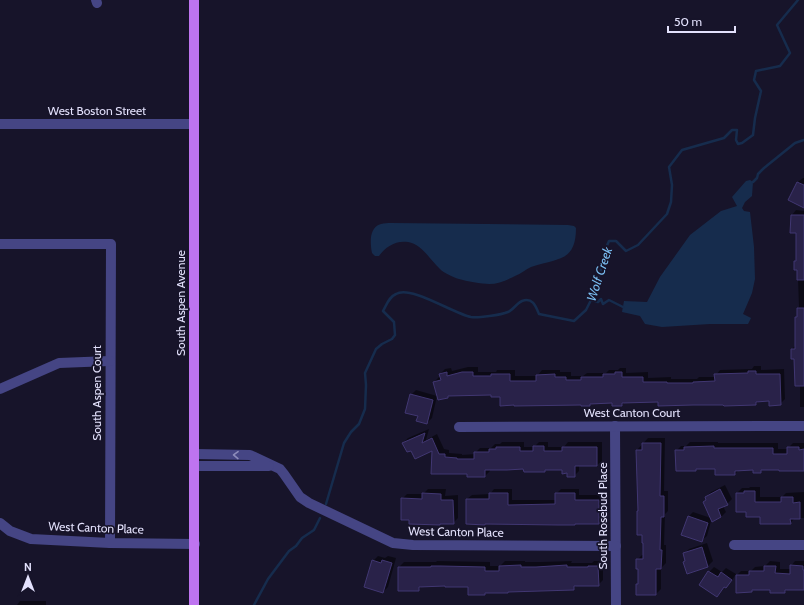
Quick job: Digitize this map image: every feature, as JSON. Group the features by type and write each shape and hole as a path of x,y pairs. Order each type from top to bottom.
{"main road":[{"name":"South Aspen Avenue","path":"194,0 194,605"}],"street":[{"name":"West Boston Street","path":"0,124 194,124"},
{"name":"South Aspen Court","path":"0,244 111,244 110,543"},
{"path":"0,389 59,363 110,361"},
{"name":"South Rosebud Place","path":"615,426 616,605"},
{"name":"West Canton Court","path":"459,427 804,426"},
{"name":"West Canton Place","path":"195,454 250,455 280,469 300,496 309,503 393,543 413,545 616,546"},
{"path":"195,466 273,466"},
{"name":"West Canton Place","path":"0,523 10,531 31,539 110,543 195,544"},
{"path":"734,546 804,546"}],"water":[{"path":"750,180 753,182 752,196 745,202 742,208 744,211 750,212 754,247 755,279 752,293 743,314 751,318 748,324 710,324 662,327 645,324 640,316 622,312 624,301 647,302 660,277 690,235 721,211 737,206 732,197 746,181"},
{"path":"383,223 568,225 576,228 572,248 563,257 531,267 502,282 489,284 462,280 449,275 441,270 422,249 413,243 395,243 384,250 379,256 375,256 371,249 372,232 374,228"}],"building":[{"path":"797,182 804,185 804,208 788,200"},
{"path":"791,215 804,215 804,280 797,280 797,270 794,270 794,261 796,261 796,233 790,233"},
{"path":"797,308 804,308 804,386 795,386 794,359 791,359 791,349 795,349 795,317 797,317"},
{"path":"748,371 756,371 756,374 780,374 781,405 769,406 769,401 756,402 756,405 724,406 658,406 658,402 622,403 622,406 612,406 612,403 590,404 590,406 500,406 500,397 491,397 491,395 448,396 448,398 438,400 433,382 441,380 439,374 447,372 447,376 462,372 473,372 473,376 510,374 510,381 536,381 536,375 555,374 555,377 566,377 566,380 581,380 581,377 603,377 603,374 615,374 615,372 622,372 622,377 643,377 643,382 693,383 715,381 714,374 748,373"},
{"path":"410,394 433,400 427,424 416,421 418,416 405,413"},
{"path":"425,433 422,443 432,438 439,454 445,454 445,457 474,459 474,452 489,452 489,449 496,449 496,447 520,447 520,451 533,451 533,446 544,446 544,451 562,451 562,447 597,447 597,466 575,466 575,477 567,477 567,473 562,474 562,470 524,472 523,469 485,470 485,477 467,477 467,474 431,474 432,451 415,459 411,451 407,452 402,443"},
{"path":"642,443 661,443 660,496 664,496 664,517 661,517 661,569 656,569 656,595 636,595 638,569 636,569 636,559 643,559 643,543 642,535 637,535 638,511 636,450 642,450"},
{"path":"714,446 714,448 773,448 773,454 787,454 787,447 799,447 799,450 804,449 804,471 761,470 761,473 753,473 753,470 735,471 735,475 715,475 715,469 676,471 675,450 684,450 684,447"},
{"path":"720,489 728,505 718,509 721,517 712,522 703,502 706,500 705,497"},
{"path":"744,491 755,491 755,502 781,502 781,497 793,497 793,503 800,502 800,519 790,519 791,524 760,524 760,517 746,517 746,512 736,512 736,493 744,493"},
{"path":"422,493 441,494 441,500 453,500 454,524 409,524 409,520 401,520 401,498 422,499"},
{"path":"489,493 508,493 508,505 555,504 555,493 575,493 575,500 599,500 599,524 466,524 466,499 489,499"},
{"path":"688,516 708,523 702,542 681,535"},
{"path":"702,547 708,567 687,574 683,562 685,561 683,553"},
{"path":"372,560 381,563 382,560 392,563 383,593 364,587"},
{"path":"521,565 521,567 567,565 567,567 598,566 599,586 574,586 574,590 485,593 485,595 468,595 468,587 419,587 419,591 398,591 398,567 485,567 485,571 499,571 499,566"},
{"path":"790,565 803,566 804,590 785,590 785,593 770,593 770,590 752,590 752,592 736,593 736,575 749,575 749,571 764,571 764,566 776,566 775,573 790,574"},
{"path":"708,571 718,577 721,572 732,580 726,588 724,587 717,597 699,585"}],"waterway":[{"name":"Wolf Creek","path":"326,504 344,443 351,432 359,424 365,409 365,373 376,349 392,339 395,335 394,322 383,311 388,301 396,294 403,292 412,293 464,315 474,317 505,313 510,311 520,302 529,300 534,303 539,314 574,321 586,310 591,300 609,241 616,241 626,251 638,245 667,214 671,202 672,185 669,167 682,150 724,138 732,130 737,130 736,140 738,144 742,143 753,135 761,91 754,80 756,71 780,66 790,53 777,25 798,0"},
{"path":"753,182 764,168 795,143 804,140"},
{"path":"592,300 598,302 601,299 603,304 609,300 623,307"},
{"path":"254,605 268,579 289,551 296,546 302,538 314,530 320,518"}]}
